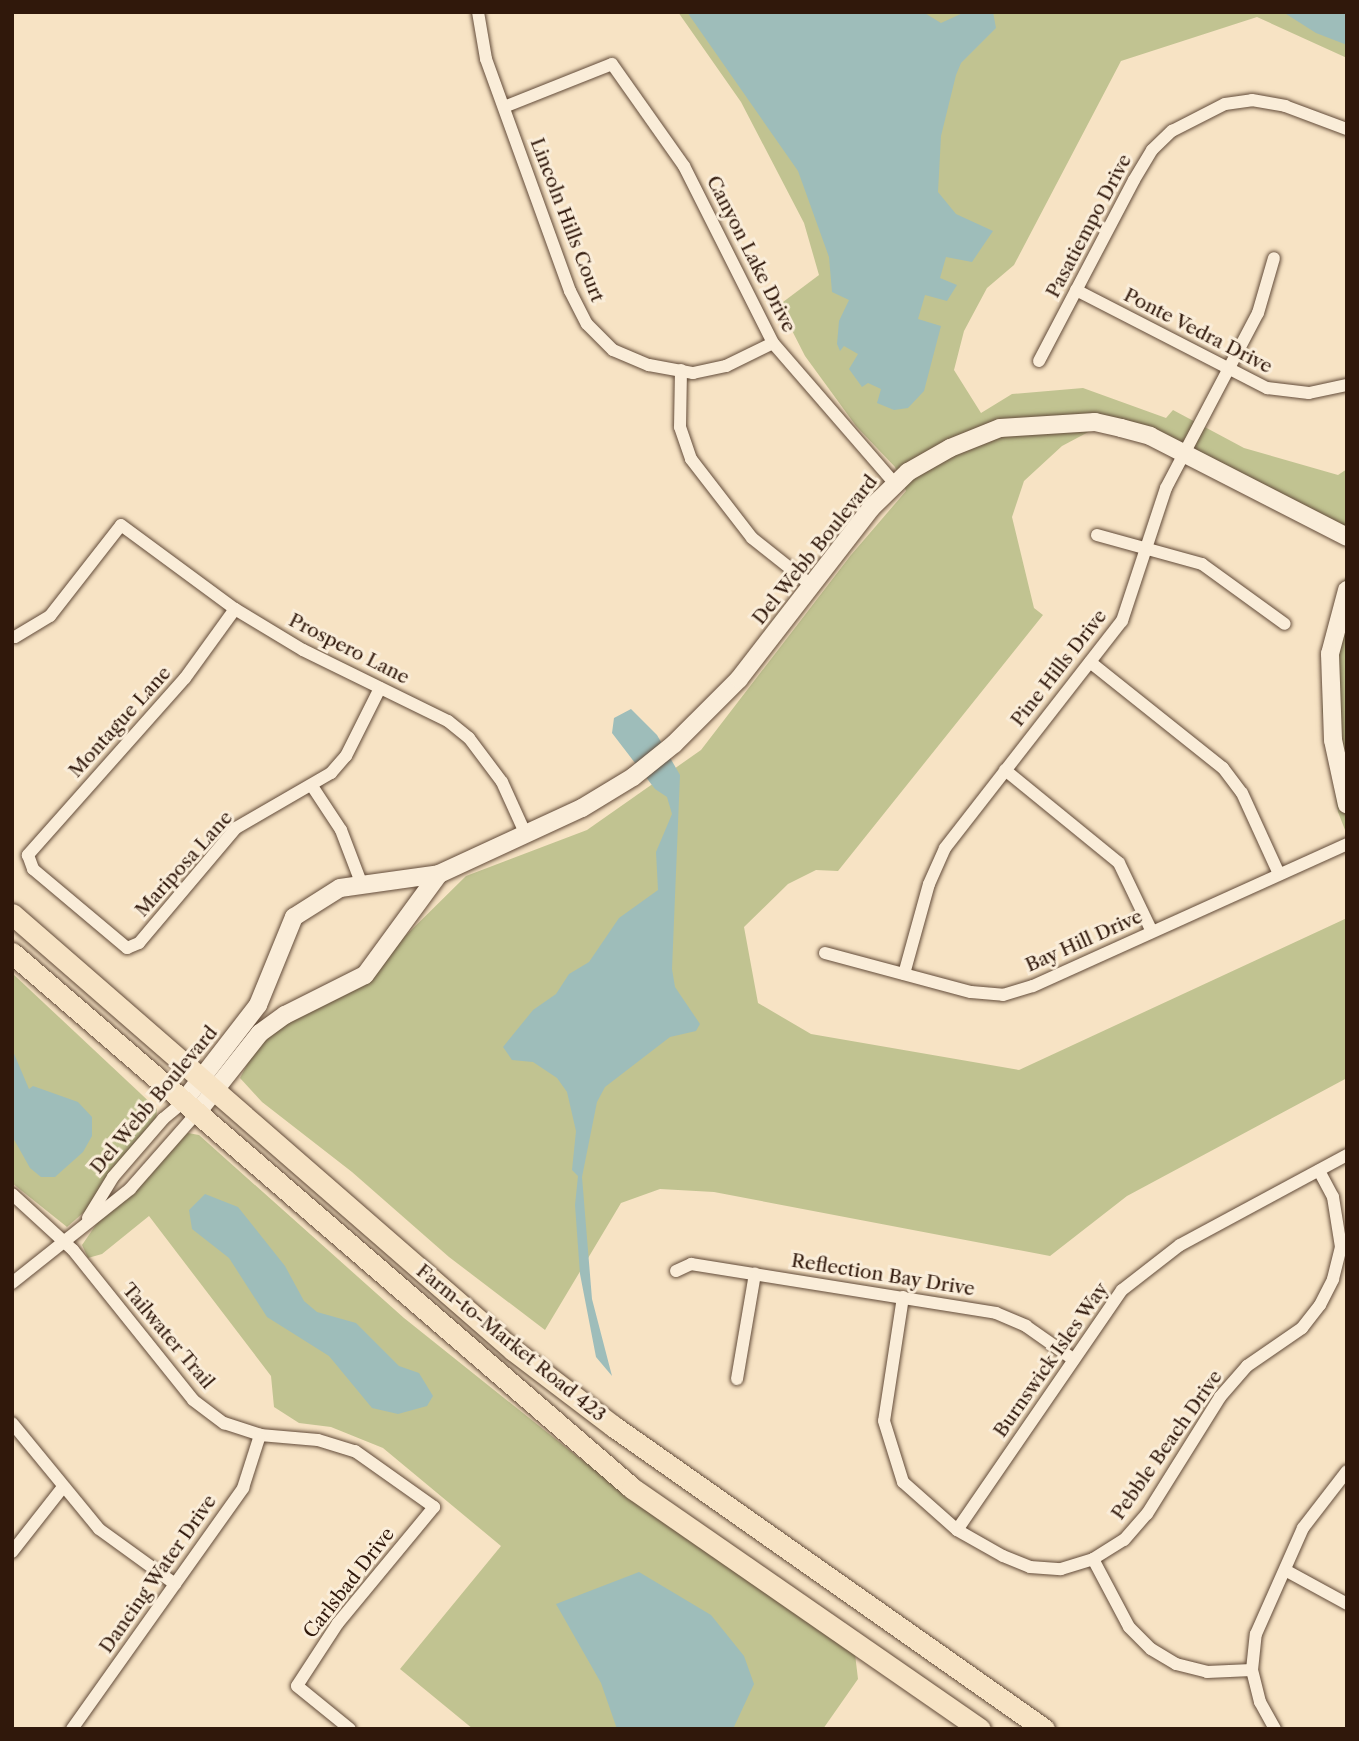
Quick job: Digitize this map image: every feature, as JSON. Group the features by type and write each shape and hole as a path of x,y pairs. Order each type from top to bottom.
{"main road":[{"name":"Farm-to-Market Road 423","path":"12,915 513,1350 1044,1729"},
{"name":"Farm-to-Market Road 423","path":"12,953 632,1488 980,1729"},
{"path":"876,1658 898,1627"}],"street":[{"name":"Lincoln Hills Court","path":"478,12 486,59 570,291 587,324 613,350 649,365 681,370 726,366 773,342"},
{"name":"Canyon Lake Drive","path":"504,107 612,64 684,166 773,342 895,484"},
{"name":"Pasatiempo Drive","path":"1039,361 1152,150 1199,115 1252,100 1285,106 1347,129"},
{"name":"Pine Hills Drive","path":"904,974 929,884 945,848 1122,621 1166,488 1258,313 1275,258"},
{"name":"Ponte Vedra Drive","path":"1076,290 1228,370 1287,393 1316,393 1347,386"},
{"path":"681,370 680,427 691,459 752,538 811,585"},
{"name":"Del Webb Boulevard","path":"208,1086 258,1005 294,917 340,888 439,874 526,835 633,777 674,744 739,679 811,585 895,484 950,448 1000,428 1095,422 1150,436 1347,537"},
{"name":"Prospero Lane","path":"15,637 50,616 121,525 235,609 303,650 448,722 469,738 502,782 526,835"},
{"path":"1097,535 1202,564 1285,624"},
{"path":"1347,590 1330,654 1333,740 1347,805"},
{"name":"Montague Lane","path":"127,948 33,869 28,855 186,678 235,609"},
{"path":"1090,662 1223,768 1242,793 1279,874"},
{"name":"Mariposa Lane","path":"127,948 139,943 236,828 269,806 312,786 346,756 380,688"},
{"path":"1004,770 1119,863 1152,932"},
{"path":"312,786 341,830 362,885"},
{"name":"Bay Hill Drive","path":"825,953 971,992 1003,995 1033,986 1347,844"},
{"name":"Del Webb Boulevard","path":"12,1283 66,1242 85,1222 130,1189 208,1086 260,1033 285,1015 365,975 439,874"},
{"name":"Del Webb Boulevard","path":"85,1222 113,1177 163,1118 190,1108"},
{"name":"Burnswick Isles Way","path":"957,1530 1122,1290 1180,1245 1347,1155"},
{"name":"Pebble Beach Drive","path":"903,1297 885,1396 888,1445 903,1482 957,1530 1030,1567 1061,1569 1093,1559 1124,1540 1147,1514 1220,1396 1247,1366 1302,1328 1320,1305 1333,1279 1341,1247 1334,1197 1320,1171"},
{"name":"Tailwater Trail","path":"12,1194 66,1242 193,1400 224,1423 260,1435 318,1440 355,1451 434,1507"},
{"name":"Reflection Bay Drive","path":"676,1271 691,1264 996,1313 1027,1326 1073,1359"},
{"path":"737,1379 755,1274"},
{"path":"12,1423 99,1529 175,1584"},
{"name":"Dancing Water Drive","path":"75,1728 243,1488 260,1435"},
{"path":"1275,1729 1260,1702 1252,1670 1256,1634 1303,1528 1347,1471"},
{"path":"12,1552 63,1487"},
{"name":"Carlsbad Drive","path":"350,1729 298,1686 340,1620 434,1507"},
{"path":"1093,1559 1129,1627 1151,1649 1176,1664 1207,1672 1252,1670"},
{"path":"1285,1570 1347,1604"}],"green space":[{"path":"678,12 1347,12 1347,58 1257,17 1121,61 1014,265 987,288 964,331 954,370 981,413 1012,394 1083,388 1166,418 1173,410 1244,448 1338,475 1347,469 1347,542 1154,444 1094,429 1062,446 1024,481 1012,517 1034,608 1043,615 838,871 816,870 788,884 744,927 758,1003 811,1034 1019,1070 1347,918 1347,1078 1127,1196 1050,1256 714,1192 660,1189 621,1203 545,1330 449,1257 352,1172 262,1102 240,1078 260,1040 386,955 466,876 587,830 701,750 851,555 906,491 895,467 856,426 805,356 779,305 819,275 804,223 741,102"},
{"path":"1347,570 1347,835 1338,812 1322,710 1323,658"},
{"path":"12,973 157,1109 156,1120 91,1206 67,1227 12,1183"},
{"path":"188,1133 199,1135 404,1318 578,1457 855,1654 858,1679 823,1729 473,1729 400,1669 501,1546 383,1448 331,1427 299,1423 274,1407 271,1376 149,1216 102,1254 88,1258 82,1245 102,1216"}],"water":[{"path":"687,12 923,12 941,23 965,12 993,12 996,28 961,63 956,75 941,136 938,192 956,214 993,231 972,262 946,257 940,278 957,285 947,301 925,295 918,319 941,326 924,391 908,408 894,410 877,403 881,389 868,383 862,387 849,369 858,354 844,346 840,351 837,344 839,321 849,300 832,292 829,257 798,171"},
{"path":"1283,12 1347,12 1347,45 1316,33"},
{"path":"631,709 657,735 680,775 672,969 675,987 700,1024 696,1031 670,1037 605,1087 597,1102 582,1177 592,1299 612,1376 596,1357 580,1274 575,1205 578,1176 572,1170 576,1131 567,1092 557,1078 533,1062 512,1060 503,1047 533,1010 556,994 569,974 589,962 619,918 658,890 656,852 672,814 667,797 655,789 612,733 614,718"},
{"path":"12,1049 29,1089 33,1086 78,1102 92,1117 92,1136 83,1152 55,1177 41,1177 30,1168 12,1136"},
{"path":"205,1194 238,1207 285,1266 304,1301 317,1312 356,1323 399,1366 419,1373 433,1396 427,1406 398,1414 372,1408 329,1356 267,1317 229,1258 192,1229 189,1210"},
{"path":"639,1572 711,1615 744,1656 754,1684 733,1729 617,1729 601,1683 556,1604"}]}
